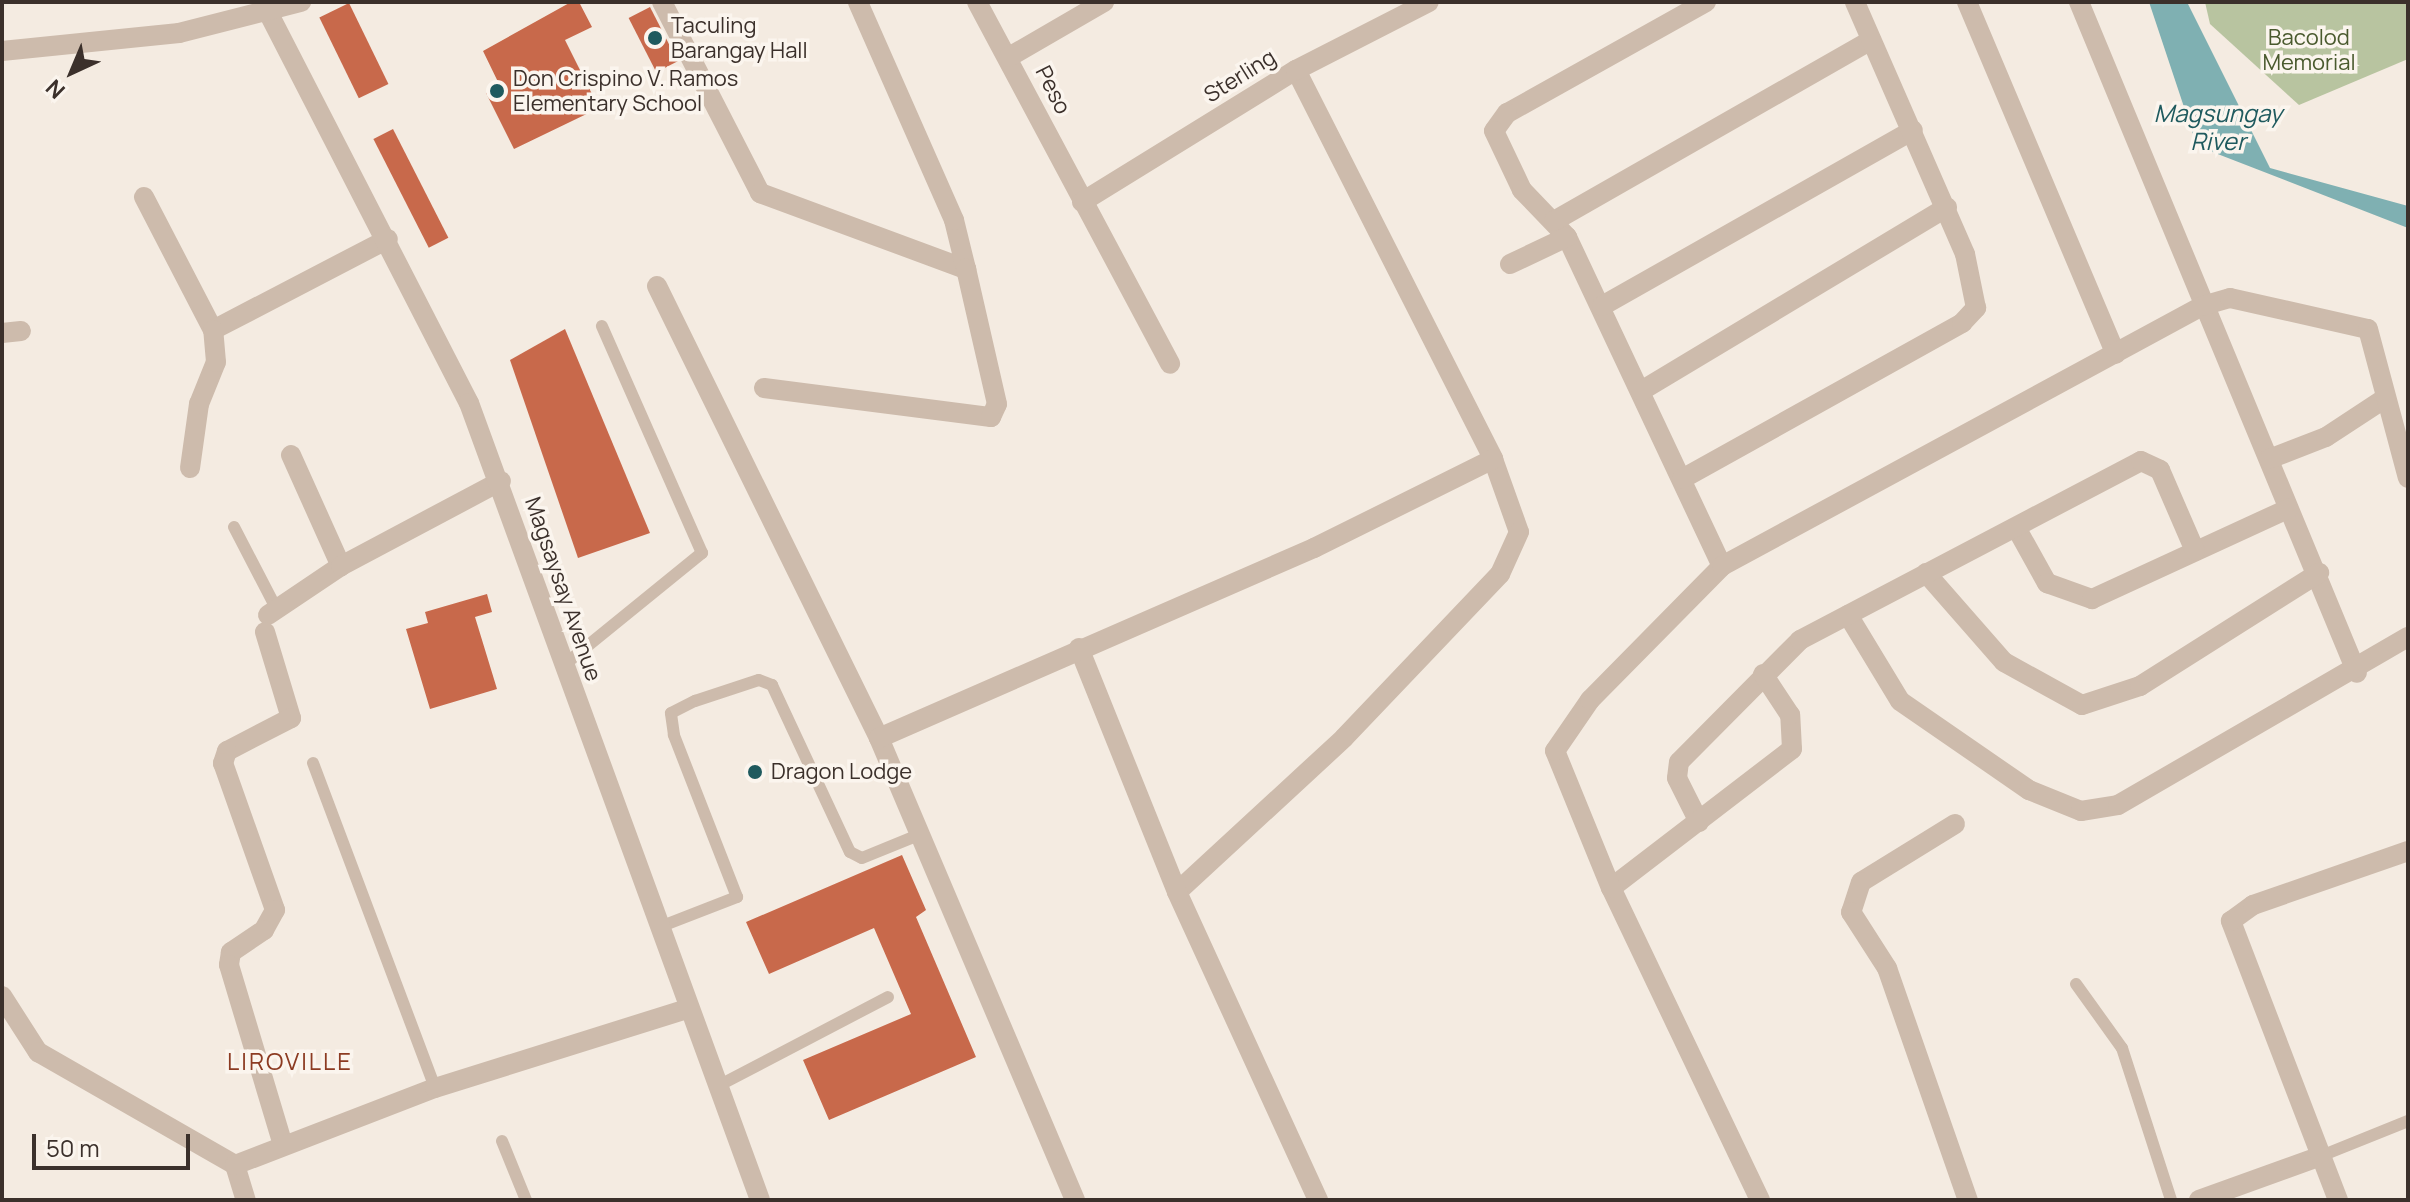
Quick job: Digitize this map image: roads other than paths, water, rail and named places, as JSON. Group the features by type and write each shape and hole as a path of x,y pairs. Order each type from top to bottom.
{"street":[{"path":"2,51 301,2"},
{"path":"662,2 760,193 966,269"},
{"path":"764,388 991,417 997,404 954,220 858,2"},
{"name":"Peso","path":"977,2 1170,364"},
{"path":"1009,57 1104,2"},
{"name":"Sterling","path":"1082,202 1296,70 1429,2"},
{"path":"1706,2 1497,121 1495,142 1509,166 1560,229 1602,306 1722,566"},
{"path":"1682,479 1962,323 1976,308 1974,279 1947,207 1855,2"},
{"path":"1967,2 2116,354"},
{"path":"2079,2 2202,306 2288,509 2319,573 2357,673"},
{"name":"Magsaysay Avenue","path":"267,9 388,239 501,481 657,928 760,1200"},
{"path":"1510,264 1560,229 1871,40"},
{"path":"1177,892 1344,738 1500,574 1519,532 1493,459 1296,70"},
{"path":"1602,306 1913,130"},
{"path":"144,197 213,330 216,362 199,404 190,468"},
{"path":"1641,391 1947,207"},
{"path":"213,330 388,239"},
{"path":"657,286 879,738 916,836 1075,1200"},
{"path":"1760,1200 1611,888 1557,742 1722,566 2202,306 2230,298 2356,321 2368,329 2384,399 2408,478"},
{"path":"2269,459 2326,437 2384,399"},
{"path":"291,455 341,566"},
{"path":"879,738 1079,648 1314,548 1493,459"},
{"path":"1699,822 1677,778 1679,762 1800,640 1926,573 2018,531 2141,461 2160,470 2195,551"},
{"path":"283,1145 229,965 231,952 264,930 275,910 223,763 227,751 291,718 270,619 341,566 501,481"},
{"path":"2018,531 2040,574 2073,598 2109,596 2195,551 2288,509"},
{"path":"1926,573 2004,662 2082,705 2140,686 2319,573"},
{"path":"1848,615 1900,701 2029,790 2081,811 2118,805 2357,673 2408,637"},
{"path":"1079,648 1177,892 1318,1200"},
{"path":"1611,888 1792,749 1790,715 1763,674"},
{"path":"1955,824 1861,882 1851,912 1887,968 1968,1200"},
{"path":"2338,1200 2231,921 2253,905 2408,851"},
{"path":"2,996 38,1052 235,1165 246,1200"},
{"path":"235,1165 435,1088 687,1009"},
{"path":"2199,1200 2321,1156"}],"lane":[{"path":"564,665 702,553 602,326"},
{"path":"234,527 270,619"},
{"path":"657,928 737,897 674,735 671,713 695,701 759,680 772,685 850,852 862,858 916,836"},
{"path":"313,763 435,1088"},
{"path":"2076,984 2122,1048 2171,1200"},
{"path":"716,1087 888,997"},
{"path":"2321,1156 2408,1121"},
{"path":"502,1141 526,1200"}],"water":[{"name":"Magsungay River","path":"2149,2 2187,2 2270,168 2408,206 2408,228 2197,146"}],"place":[{"name":"Taculing Barangay Hall","path":"655,38"},
{"name":"Don Crispino V. Ramos Elementary School","path":"497,91"},
{"name":"Dragon Lodge","path":"755,772"}],"district":[{"name":"LIROVILLE","path":"290,1061"}],"park label":[{"name":"Bacolod Memorial","path":"2309,50"}]}
